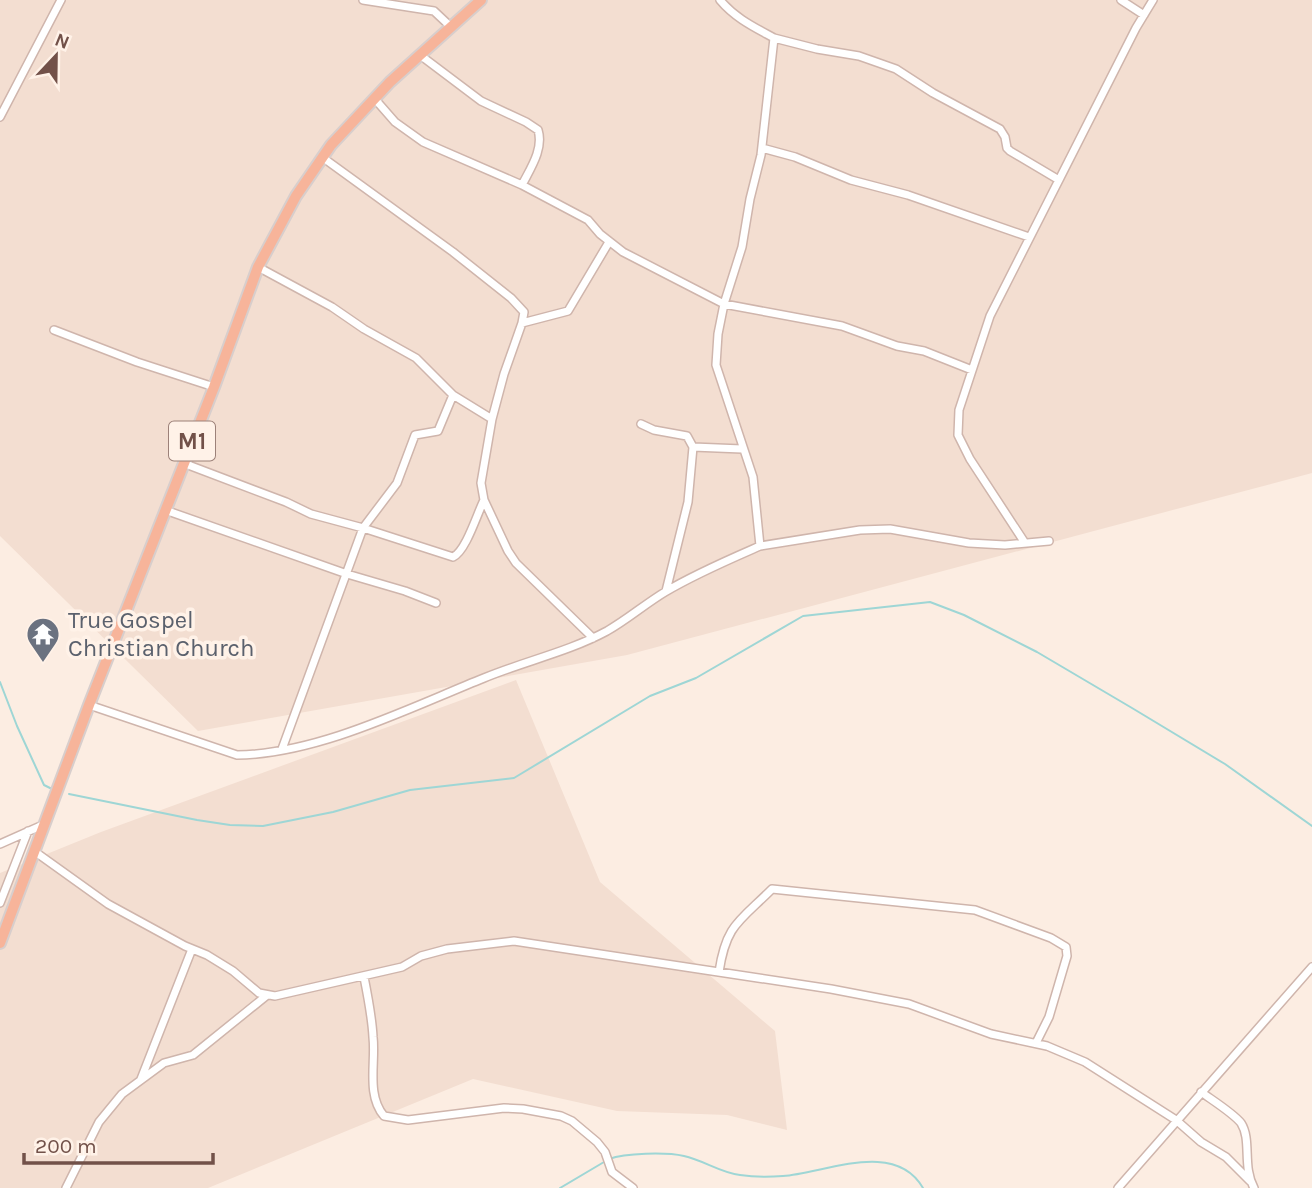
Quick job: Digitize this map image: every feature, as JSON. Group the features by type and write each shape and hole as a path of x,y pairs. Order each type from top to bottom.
{"highway":[{"name":"M1","path":"0,943 258,267 281,223 322,157 374,98 481,0"}],"street":[{"path":"0,117 61,0"},
{"path":"363,0 433,11 451,27"},
{"path":"720,0 747,24 774,38 859,56 896,69 933,93 1000,129 1010,151 1059,180"},
{"path":"1121,0 1144,15"},
{"path":"1025,544 970,459 958,435 958,410 990,316 1153,0"},
{"path":"760,546 753,477 716,365 724,304 742,247 762,148 774,38"},
{"path":"420,55 481,101 538,130 539,148 522,185"},
{"path":"374,98 395,122 423,142 522,185 587,220 623,252 724,304 842,326 897,346 924,351 972,370"},
{"path":"762,148 795,157 851,180 908,195 1029,237"},
{"path":"322,157 453,252 511,298 524,312 492,419 481,483 484,500 516,563 593,638"},
{"path":"522,323 568,311 598,257 610,242"},
{"path":"258,267 332,307 364,329 416,358 453,395 492,419"},
{"path":"54,330 137,362 214,387"},
{"path":"282,749 363,527 397,484 415,435 438,431 453,395"},
{"path":"641,425 687,436 693,447 688,502 666,591"},
{"path":"693,447 742,449"},
{"path":"183,463 311,513 363,527 438,553 456,556 466,542 484,500"},
{"path":"165,510 436,603"},
{"path":"89,705 237,755 256,755 350,732 485,677 554,655 593,638 666,591 760,546 860,530 890,529 969,543 1025,544 1049,541"},
{"path":"0,844 45,824"},
{"path":"0,903 28,831"},
{"path":"34,851 108,904 207,955 266,996 364,978 402,967 421,956 447,949 514,941 831,989 909,1004 991,1034 1036,1043 1085,1062 1177,1120 1201,1142 1226,1157 1252,1185"},
{"path":"719,972 727,936 772,890 975,910 1051,938 1066,947 1067,956 1049,1017 1036,1043"},
{"path":"141,1079 192,949"},
{"path":"1118,1188 1312,967"},
{"path":"364,978 374,1040 372,1083 378,1109 383,1116 408,1120 503,1108 561,1116 572,1121 597,1142 605,1152 612,1172 633,1188"},
{"path":"66,1188 105,1112 122,1094 174,1059 193,1055 266,996"},
{"path":"1201,1091 1239,1120 1245,1131 1247,1170 1252,1185"}],"shaded area":[{"path":"0,0 1312,0 1312,473 627,655 198,731 0,536"},
{"path":"516,680 600,882 775,1031 787,1130 727,1115 617,1111 473,1079 208,1188 0,1188 0,873 101,832"}],"waterway":[{"path":"69,794 197,820 263,826 333,812 410,790 514,778 650,696 696,678 803,616 930,602 964,615 1037,652 1225,764 1312,826"},
{"path":"0,682 44,785 52,789"},
{"path":"609,1159 635,1154 676,1155 733,1174 762,1177 800,1174 858,1162 877,1162 895,1165 911,1173 923,1188"},
{"path":"560,1188 604,1162"}],"place":[{"name":"True Gospel Christian Church","path":"43,664"}]}
